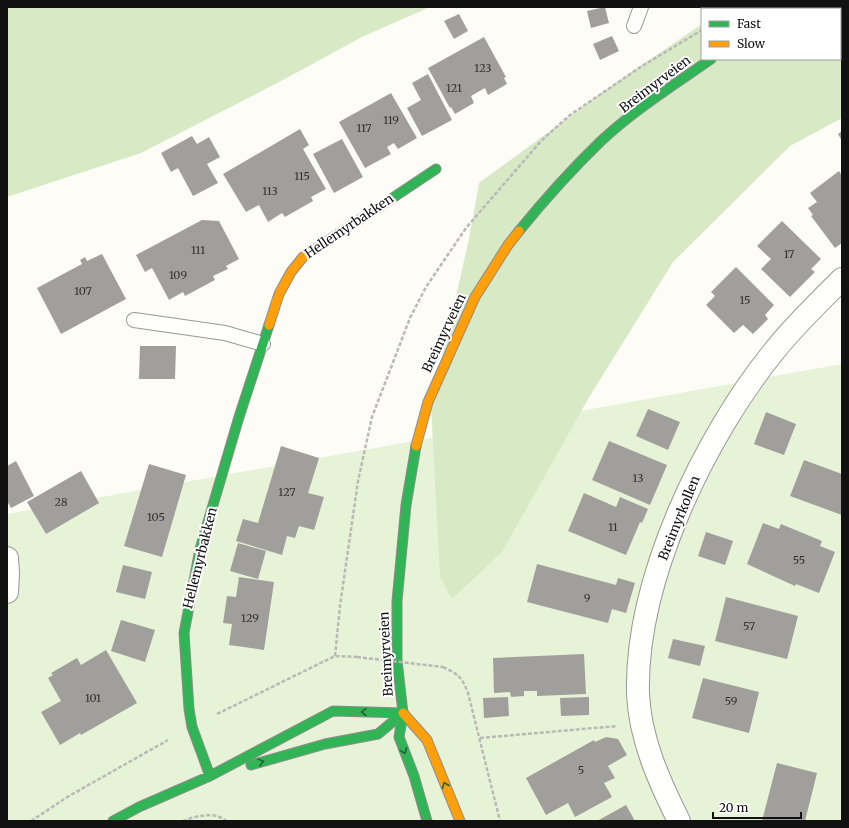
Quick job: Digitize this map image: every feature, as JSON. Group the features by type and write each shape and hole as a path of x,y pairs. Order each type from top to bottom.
{"street":[{"name":"Breimyrveien","path":"427,821 414,776 399,738 403,713 397,660 397,601 406,504 414,453 428,402 448,354 476,297 508,244 547,196 602,140 657,96 710,60"},
{"name":"Hellemyrbakken","path":"210,776 194,733 189,709 185,627 200,549 239,417 279,294 291,272 303,256 436,169"},
{"name":"Breimyrkollen","path":"679,821 653,764 642,724 638,695 639,649 649,603 667,543 685,497 717,435 743,393 775,350 842,279"},
{"path":"7,558 7,592"},
{"path":"113,821 139,807 210,776 334,711 403,713"},
{"name":"Breimyrveien","path":"403,713 427,740 460,821"},
{"path":"210,776 325,744 378,734 403,713"}],"lane":[{"path":"634,26 641,7"},
{"path":"134,320 225,333 263,344"}],"path":[{"path":"334,656 357,657 443,667 455,672 463,680 480,738 500,821"},
{"path":"480,738 642,724"},
{"path":"183,821 208,816 217,816 226,821"}],"green space":[{"path":"7,7 430,7 362,37 283,80 141,153 7,197"},
{"path":"842,7 842,118 790,146 673,262 588,399 502,552 452,599 440,577 431,406 469,239 479,183 614,84 701,25 701,60 841,60 841,8 726,8"},
{"path":"842,364 842,821 7,821 7,514"}],"building":[{"path":"605,7 609,23 591,28 587,11"},
{"path":"459,14 468,31 454,39 444,21"},
{"path":"612,36 619,51 600,60 593,44"},
{"path":"484,37 506,77 504,78 507,84 488,95 485,88 471,96 474,103 455,114 451,107 450,108 428,68"},
{"path":"428,74 452,120 422,136 407,108 421,100 412,83"},
{"path":"391,93 417,138 398,149 394,143 387,147 391,154 365,168 339,122"},
{"path":"300,129 309,145 303,149 326,189 311,197 313,201 285,217 282,213 268,222 259,205 246,212 223,174"},
{"path":"842,131 842,141 838,134"},
{"path":"192,136 197,144 209,137 220,157 207,164 218,183 193,196 178,168 171,172 161,153"},
{"path":"342,139 363,177 334,193 313,154"},
{"path":"839,171 842,176 842,243 835,248 811,216 813,215 808,208 817,202 810,193"},
{"path":"202,220 219,221 239,259 226,266 228,269 213,276 215,280 185,296 183,292 169,300 152,268 145,272 136,255"},
{"path":"782,221 821,259 811,269 815,272 790,297 761,269 771,259 757,246"},
{"path":"102,254 126,299 61,334 37,288 82,264 80,260 85,257 87,261"},
{"path":"736,267 774,305 765,315 768,319 753,334 743,325 734,333 706,305 715,296 711,292"},
{"path":"140,346 176,346 175,379 139,379"},
{"path":"648,409 680,422 668,450 636,436"},
{"path":"766,412 796,424 784,455 754,444"},
{"path":"609,441 667,465 650,505 592,480"},
{"path":"281,446 319,458 308,493 324,497 314,530 299,526 295,538 287,536 282,555 236,541 243,519 258,523"},
{"path":"804,460 842,474 842,515 790,496"},
{"path":"16,461 34,496 11,508 7,501 7,466"},
{"path":"149,464 186,475 162,557 124,546"},
{"path":"81,471 99,503 46,534 27,502"},
{"path":"584,493 616,507 620,497 648,509 642,523 640,522 626,555 568,531"},
{"path":"763,523 779,529 781,524 822,541 820,546 835,552 819,593 796,584 795,586 747,564"},
{"path":"706,532 733,541 725,565 698,556"},
{"path":"238,543 266,551 258,579 230,571"},
{"path":"537,564 616,585 618,578 635,583 626,613 612,609 608,623 527,602"},
{"path":"123,565 152,572 145,599 116,592"},
{"path":"239,577 274,582 264,650 229,645 232,624 223,623 227,596 236,597"},
{"path":"726,597 798,616 787,659 715,641"},
{"path":"121,620 155,630 145,662 111,651"},
{"path":"673,639 705,646 700,666 668,658"},
{"path":"106,650 137,703 81,735 80,733 60,745 41,712 61,701 48,678 53,675 51,673 77,658 81,665"},
{"path":"584,654 586,694 537,696 537,691 524,691 524,696 511,697 510,692 494,693 493,658"},
{"path":"703,678 759,692 749,733 692,718"},
{"path":"508,697 509,716 484,718 483,698"},
{"path":"589,697 589,715 561,716 560,698"},
{"path":"606,737 618,739 627,755 608,766 615,778 604,783 612,797 575,817 568,803 546,815 526,778 594,740 595,742"},
{"path":"777,763 817,773 805,821 762,821"},
{"path":"626,805 635,821 597,821"}],"traffic: fast":[{"path":"519,231 559,184 601,141 641,108 710,60"},
{"path":"376,209 436,169"},
{"path":"210,776 192,727 189,709 184,633 200,549 239,417 269,325"},
{"path":"416,446 406,505 397,601 397,660 403,713 399,737 414,776 427,821"},
{"path":"113,821 139,807 210,776 333,711 403,713"},
{"path":"251,765 325,744 378,734 403,713"}],"traffic: slow":[{"path":"269,325 279,294 291,272 303,257 376,209"},
{"path":"416,446 428,402 475,297 508,245 519,231"},
{"path":"403,713 427,740 460,821"}]}
